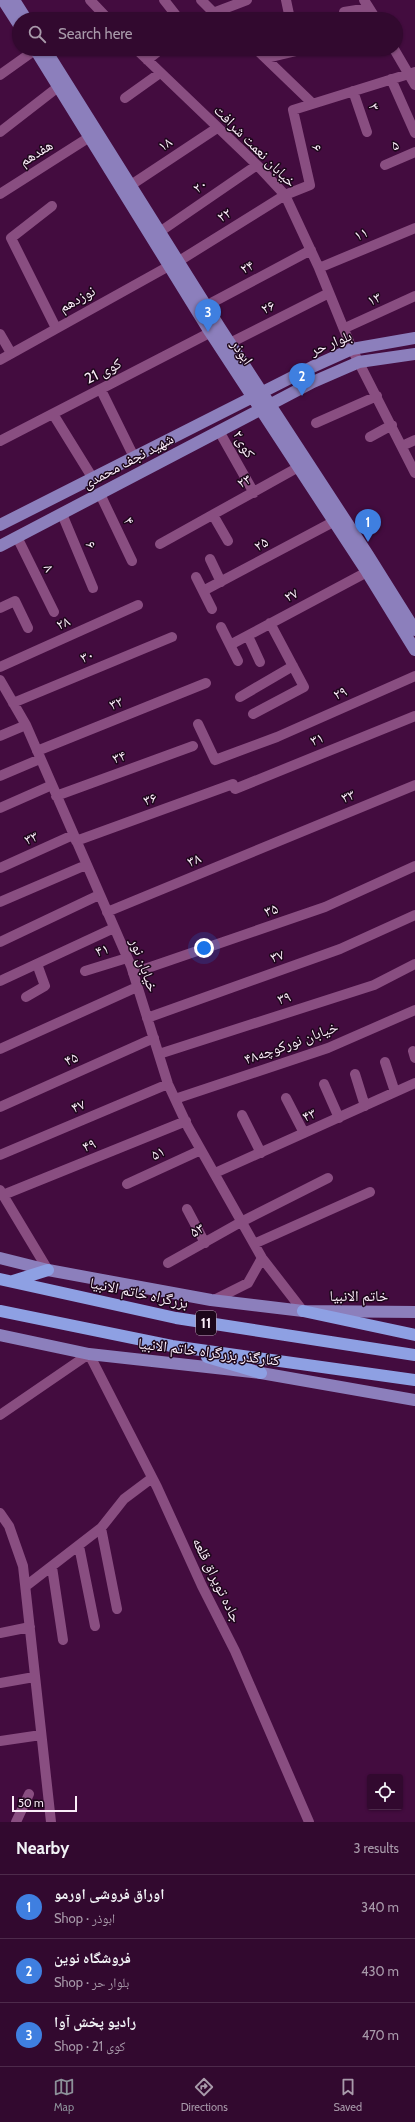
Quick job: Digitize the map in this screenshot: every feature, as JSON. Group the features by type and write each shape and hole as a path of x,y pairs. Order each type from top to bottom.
{"highway":[{"path":"13,1281 48,1270"},
{"name":"بزرگراه خاتم الانبیا","path":"0,1279 176,1318 415,1355"},
{"name":"11","path":"0,1311 172,1346 415,1380"},
{"path":"303,1311 415,1335"},
{"path":"172,1346 261,1373"}],"main road":[{"path":"2,0 12,15"},
{"path":"14,0 22,12"},
{"name":"ابوذر","path":"42,56 88,138 174,264 225,346 265,406"},
{"name":"ابوذر","path":"43,56 131,185 161,232 174,264"},
{"name":"بلوار حر","path":"257,394 352,349 415,338"},
{"name":"بلوار حر","path":"265,406 359,362 415,354"},
{"name":"شهید نجف محمدی","path":"0,525 257,394"},
{"path":"265,406 302,465 415,630"},
{"name":"شهید نجف محمدی","path":"0,546 265,406"},
{"path":"302,465 333,522 364,557 367,572 415,650"},
{"path":"92,478 100,494"},
{"path":"0,1258 48,1270 214,1300 303,1311"},
{"name":"خاتم الانبیا","path":"303,1311 415,1312"},
{"name":"کنارگذر بزرگراه خاتم الانبیا","path":"0,1335 89,1354 261,1373 415,1400"}],"street":[{"path":"90,0 101,12"},
{"path":"164,0 173,12"},
{"path":"201,0 209,12"},
{"path":"222,12 247,0"},
{"path":"286,0 289,12"},
{"path":"344,12 367,4"},
{"path":"0,75 28,56"},
{"name":"خیابان نعمت شرافت","path":"143,56 257,165 285,195 319,268 345,328 352,349 392,425 415,473"},
{"path":"147,60 152,56"},
{"path":"265,56 312,103 412,73"},
{"path":"267,58 275,56"},
{"path":"399,56 412,73 415,85"},
{"path":"125,98 160,73"},
{"name":"۵","path":"391,79 415,133"},
{"path":"0,132 58,87"},
{"name":"۳","path":"353,91 367,132"},
{"name":"۶","path":"285,195 310,185 293,110 312,103"},
{"name":"۱۸","path":"131,185 217,128"},
{"name":"هفدهم","path":"0,194 88,138"},
{"name":"۵","path":"385,165 415,152"},
{"name":"۲۰","path":"161,232 257,165"},
{"name":"۲۲","path":"174,264 285,195"},
{"path":"52,206 11,238 56,328"},
{"name":"۱۱","path":"319,268 415,228"},
{"name":"۲۴","path":"202,308 311,250"},
{"name":"نوزدهم","path":"0,360 174,264"},
{"name":"۲۶","path":"225,346 329,293"},
{"name":"۱۳","path":"345,328 415,296"},
{"name":"کوی 21","path":"0,441 215,330"},
{"path":"0,334 11,353"},
{"path":"101,390 134,457"},
{"path":"316,423 377,396"},
{"path":"53,414 92,478"},
{"path":"370,437 392,425"},
{"name":"کوی۲","path":"219,431 254,493"},
{"path":"402,446 415,440"},
{"name":"۲۳","path":"160,544 302,465"},
{"name":"۴","path":"100,494 132,561"},
{"name":"۶","path":"62,514 93,588"},
{"path":"213,515 228,541"},
{"name":"۲۵","path":"203,591 333,522"},
{"name":"۸","path":"17,537 54,612"},
{"path":"210,559 221,582"},
{"name":"۲۷","path":"230,645 367,572"},
{"path":"196,578 212,609"},
{"path":"0,608 14,601 28,628"},
{"name":"۲۸","path":"0,667 138,606"},
{"path":"253,714 304,687 270,623"},
{"path":"221,626 238,661"},
{"path":"248,636 260,662"},
{"name":"۳۰","path":"13,703 172,637"},
{"path":"240,697 293,666"},
{"name":"۲۹","path":"198,724 215,760 278,737 415,676"},
{"name":"خیابان نور","path":"0,680 26,726 127,958 168,1084 175,1099 241,1222 256,1244 262,1258 303,1311"},
{"name":"۳۲","path":"38,755 206,683"},
{"name":"۳۱","path":"233,784 235,789 415,716"},
{"path":"0,736 26,726"},
{"name":"۳۴","path":"56,796 193,746"},
{"path":"0,776 38,755"},
{"name":"۳۶","path":"75,838 233,784"},
{"path":"0,808 52,785"},
{"name":"۳۳","path":"293,834 415,785"},
{"name":"۳۸","path":"107,912 293,834"},
{"name":"۳۳","path":"0,868 75,838"},
{"path":"0,902 86,865"},
{"name":"۳۵","path":"133,973 325,907 415,866"},
{"path":"0,942 100,895"},
{"name":"۳۷","path":"147,1018 340,949 415,916"},
{"path":"0,981 114,928"},
{"name":"۴۱","path":"86,971 127,958"},
{"path":"26,997 45,986 37,964"},
{"name":"۳۹","path":"159,1054 374,985 415,964"},
{"path":"0,1049 137,987"},
{"name":"خیابان نورکوچه۴۸","path":"175,1099 328,1048 415,1010"},
{"name":"۴۵","path":"0,1107 154,1038"},
{"path":"385,1062 395,1092"},
{"path":"355,1074 365,1106"},
{"name":"۴۳","path":"215,1173 415,1083"},
{"name":"۴۷","path":"0,1154 168,1084"},
{"path":"324,1084 339,1118"},
{"path":"286,1098 304,1133"},
{"path":"242,1115 261,1153"},
{"name":"۴۹","path":"1,1193 186,1121"},
{"name":"۵۱","path":"127,1184 202,1150"},
{"name":"۵۳","path":"168,1263 241,1222 328,1178"},
{"path":"256,1244 370,1192"},
{"path":"1,1193 48,1270"},
{"path":"187,1209 205,1243"},
{"path":"214,1300 248,1283 262,1258"},
{"path":"0,1415 89,1354"},
{"name":"جاده توپراق قلعه","path":"89,1354 152,1478 202,1586 235,1651 309,1822"},
{"path":"26,1586 101,1528 124,1499 152,1478"},
{"path":"0,1513 9,1526 23,1566 51,1822"},
{"path":"101,1528 117,1609"},
{"path":"78,1546 95,1626"},
{"path":"52,1567 63,1640"},
{"path":"0,1632 30,1627"},
{"path":"0,1683 34,1677"},
{"path":"0,1741 41,1735"},
{"path":"16,1822 29,1794"}],"place":[{"name":"رادیو پخش آوا","path":"208,332"},
{"name":"فروشگاه نوین","path":"302,396"},
{"name":"اوراق فروشی اورمو","path":"368,542"}]}
